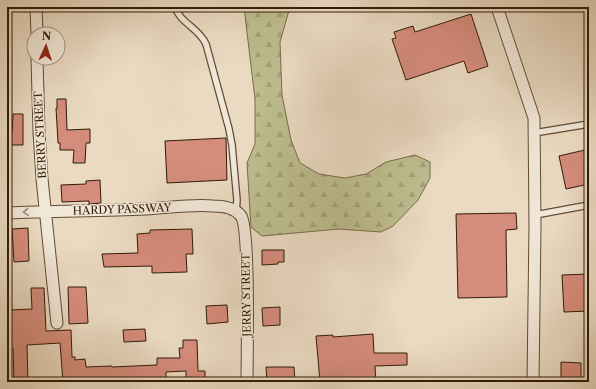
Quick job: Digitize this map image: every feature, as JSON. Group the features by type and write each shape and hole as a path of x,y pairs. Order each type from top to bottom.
{"street":[{"path":"36,7 37,26"},
{"path":"497,7 534,118 535,215 533,382"},
{"name":"BERRY STREET","path":"37,66 39,132 57,323"},
{"name":"HARDY PASSWAY","path":"7,213 205,206 224,208 236,212"},
{"name":"JERRY STREET","path":"236,212 241,216 244,224 247,382"}],"lane":[{"path":"175,7 181,18 201,35 206,44 232,145 237,200 236,212"},
{"path":"534,133 589,124"},
{"path":"535,215 589,205"}],"green space":[{"path":"244,7 290,7 280,42 282,95 291,140 300,163 319,174 345,178 366,174 386,162 415,155 430,162 430,178 418,200 393,226 381,232 339,229 262,236 251,227 247,163 255,144 255,99"}],"building":[{"path":"471,14 488,66 468,73 464,61 406,80 392,39 396,38 394,32 413,26 415,32"},
{"path":"57,99 66,99 67,130 90,129 90,143 86,143 85,163 73,163 74,150 60,150 60,143 58,143 56,108"},
{"path":"13,114 23,114 23,145 7,145 7,134 12,134"},
{"path":"226,138 227,180 167,183 165,141"},
{"path":"589,149 589,184 566,189 559,156"},
{"path":"100,180 101,203 89,204 89,201 62,202 61,185 86,184 86,181"},
{"path":"516,213 517,229 506,230 507,297 458,298 456,214"},
{"path":"28,228 29,261 14,262 12,229"},
{"path":"192,229 193,254 186,254 187,272 152,273 152,266 104,267 102,254 138,253 137,234 150,233 150,230"},
{"path":"262,250 284,250 284,262 262,265"},
{"path":"589,274 589,311 564,312 562,275"},
{"path":"68,287 86,287 88,323 69,324"},
{"path":"31,288 44,288 46,331 71,330 72,357 75,357 75,360 85,359 86,367 157,365 157,358 180,358 179,348 183,348 183,340 197,340 198,371 205,371 205,382 186,382 186,371 166,372 166,382 63,382 60,343 27,345 28,382 14,382 13,348 7,349 7,328 10,328 9,310 32,309"},
{"path":"227,305 228,322 207,324 206,306"},
{"path":"280,307 280,325 263,326 262,308"},
{"path":"145,329 146,341 124,342 123,330"},
{"path":"373,334 374,353 407,353 407,365 375,366 376,382 320,382 316,336 333,335 333,337"},
{"path":"561,362 581,363 581,382 561,382"},
{"path":"266,367 294,367 295,382 267,382"}]}
